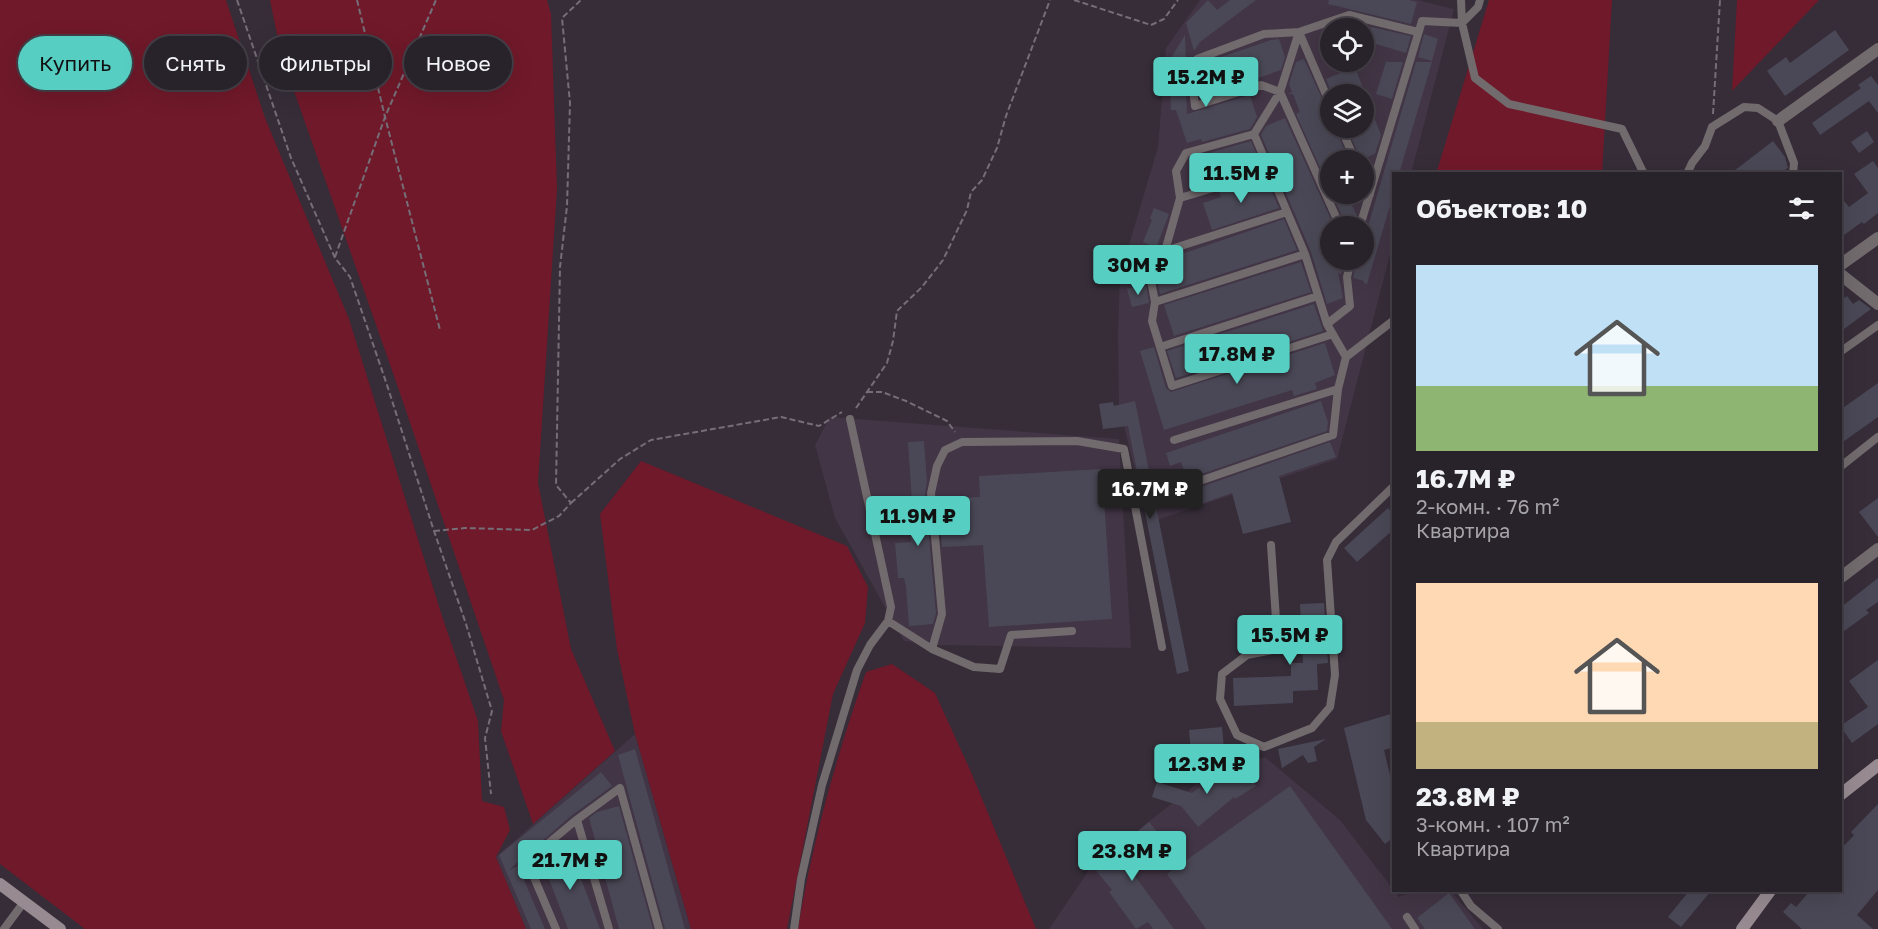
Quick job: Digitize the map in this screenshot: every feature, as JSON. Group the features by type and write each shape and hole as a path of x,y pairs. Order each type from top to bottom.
{"main road":[{"path":"1842,793 1878,765"},
{"path":"0,884 60,929"},
{"path":"1742,929 1769,892"}],"street":[{"path":"1778,121 1878,49"},
{"path":"1842,264 1878,238"},
{"path":"1842,276 1878,304"},
{"path":"1842,576 1878,549"}],"lane":[{"path":"1461,0 1462,23 1475,78 1509,104 1622,129 1643,172"},
{"path":"1374,180 1422,21 1462,23 1478,8 1480,0"},
{"path":"1336,216 1280,92 1261,85 1195,106 1191,70 1197,59 1264,34 1299,32 1349,15 1418,32"},
{"path":"1299,32 1280,92 1254,134 1186,153 1176,171 1180,198 1165,251 1150,275 1155,302 1152,321 1172,387 1333,334"},
{"path":"1299,32 1321,84"},
{"path":"1688,172 1705,146 1713,126 1744,107 1758,108 1778,121 1794,163 1793,172"},
{"path":"1254,134 1305,254 1327,324 1346,357"},
{"path":"1180,198 1269,171"},
{"path":"1165,251 1287,212"},
{"path":"1155,302 1305,254"},
{"path":"1327,324 1350,306 1347,277 1349,270"},
{"path":"1160,347 1318,296"},
{"path":"1188,485 1332,435 1338,389 1346,357 1392,322"},
{"path":"1842,351 1878,325"},
{"path":"1174,440 1338,389"},
{"path":"794,929 801,879 822,785 853,681 870,645 888,621 891,608 850,419"},
{"path":"1842,465 1878,437"},
{"path":"932,649 942,614 931,493 937,466 945,450 962,442 1077,441 1124,449 1162,647"},
{"path":"1270,545 1278,649 1247,655 1222,674 1220,699 1237,735 1264,747 1312,729 1330,707 1335,675 1328,560 1336,542 1392,488"},
{"path":"888,621 932,649 974,667 1000,669 1011,635 1072,630"},
{"path":"556,929 527,861 620,788 659,929"},
{"path":"577,820 609,929"},
{"path":"1462,892 1471,906 1498,929"},
{"path":"4,929 24,903"},
{"path":"1407,917 1414,929"}],"path":[{"path":"237,0 291,158 335,258 350,278 466,624 492,711 485,738 491,794"},
{"path":"357,0 440,330"},
{"path":"335,258 385,117 436,0"},
{"path":"571,503 556,485 560,267 567,206 570,103 562,18 581,0"},
{"path":"850,419 887,363 897,311 922,287 943,260 967,210 971,192 982,180 997,148 1006,116 1050,0"},
{"path":"1074,0 1151,25 1164,19 1178,0"},
{"path":"1713,126 1720,0"},
{"path":"867,392 882,392 906,400 947,421 962,442"},
{"path":"434,531 465,528 532,530 559,516 620,459 651,440 781,417 819,426 839,412 856,408"}],"shaded area":[{"path":"0,0 226,0 238,36 144,36 144,90 247,90 247,64 265,118 349,319 442,616 478,721 482,801 504,807 510,830 496,857 526,929 85,929 0,864"},
{"path":"270,0 547,0 551,14 557,189 538,483 571,649 615,751 533,824 501,731 504,700 294,90 392,90 392,36 277,36"},
{"path":"1200,0 1417,0 1454,9 1412,172 1392,172 1392,247 1337,459 1148,523 1119,406 1120,275 1158,147 1166,48"},
{"path":"1489,0 1612,0 1602,172 1437,172"},
{"path":"1737,0 1819,0 1732,91"},
{"path":"830,417 1119,439 1131,648 939,645 904,641 835,518 815,445"},
{"path":"641,461 847,546 868,587 865,623 833,694 787,929 691,929 635,734 617,649 600,514"},
{"path":"892,664 935,693 971,772 1036,929 798,929 810,864 826,799 866,672"},
{"path":"635,734 691,929 526,929 496,857"},
{"path":"1265,757 1340,820 1392,888 1392,892 1395,892 1399,897 1412,892 1452,892 1483,929 1049,929 1091,867 1212,772"}],"building":[{"path":"1208,0 1217,10 1230,0 1256,0 1200,42 1194,51 1186,23"},
{"path":"1329,0 1409,0 1417,2 1411,24 1328,4"},
{"path":"1374,28 1411,36 1406,53 1374,43"},
{"path":"1835,30 1849,50 1785,96 1767,71 1786,57 1790,63"},
{"path":"1424,34 1438,39 1432,61 1418,57"},
{"path":"1185,35 1186,65 1184,68 1187,114 1250,95 1257,117 1250,129 1202,142 1201,139 1187,143 1176,110 1171,110 1169,61"},
{"path":"1279,39 1285,57 1281,70 1209,95 1199,67 1201,64"},
{"path":"1304,59 1320,94 1320,138 1339,138 1345,150 1320,150 1320,168 1296,114 1300,112 1293,94 1288,94 1292,92 1289,84 1296,62"},
{"path":"1386,62 1403,62 1392,99 1376,94"},
{"path":"1416,62 1432,62 1400,172 1392,172 1392,199 1374,260 1374,216 1371,216"},
{"path":"1343,72 1357,72 1362,84 1328,84 1326,79"},
{"path":"1871,76 1878,85 1878,113 1869,101 1820,135 1812,123 1861,88 1858,85"},
{"path":"1374,117 1381,135 1375,154 1374,150 1357,150 1351,138 1374,138"},
{"path":"1285,118 1320,195 1320,204 1324,204 1329,216 1320,216 1320,270 1342,270 1341,274 1338,273 1343,298 1327,304 1311,252 1261,135 1266,126"},
{"path":"1867,131 1874,142 1859,153 1851,142"},
{"path":"1251,141 1262,167 1215,181 1206,154"},
{"path":"1773,141 1785,157 1788,168 1781,172 1733,172"},
{"path":"1873,161 1878,168 1878,213 1842,237 1842,198 1849,207 1868,193 1854,174"},
{"path":"1266,178 1279,208 1212,230 1203,203 1221,197 1219,192"},
{"path":"1336,204 1352,204 1357,216 1342,216"},
{"path":"1154,208 1169,214 1156,248 1143,242"},
{"path":"1284,219 1297,250 1160,294 1157,281 1169,277 1165,263 1167,259"},
{"path":"1301,262 1311,292 1174,336 1164,305"},
{"path":"1355,270 1371,270 1367,284 1353,278"},
{"path":"1146,284 1149,303 1132,307 1127,289"},
{"path":"1847,296 1853,304 1859,300 1871,309 1842,331 1842,300"},
{"path":"1314,304 1323,331 1176,378 1167,351"},
{"path":"1325,343 1335,375 1315,383 1317,389 1294,396 1292,390 1164,430 1140,351 1154,347 1166,388 1171,392"},
{"path":"1878,383 1878,417 1842,443 1842,409"},
{"path":"1135,401 1189,671 1177,674 1128,426 1103,429 1099,404 1113,402 1114,406"},
{"path":"1321,401 1328,422 1327,431 1187,479 1181,462 1170,466 1166,453"},
{"path":"924,441 927,482 925,494 936,613 933,624 909,626 906,587 904,578 898,578 895,543 911,542 909,519 913,518 908,442"},
{"path":"1330,442 1336,457 1279,476 1291,522 1243,534 1232,493 1198,505 1192,490"},
{"path":"1102,469 1112,619 989,627 983,545 942,547 938,499 980,497 979,476"},
{"path":"1878,498 1878,537 1859,512"},
{"path":"1388,508 1392,513 1392,531 1357,562 1344,548"},
{"path":"1878,578 1878,602 1866,610 1869,613 1842,633 1842,606"},
{"path":"1324,603 1328,663 1317,664 1318,690 1293,691 1293,703 1234,706 1233,678 1291,676 1291,663 1303,663 1300,604"},
{"path":"1878,660 1878,724 1852,743 1842,729 1842,725 1868,707 1849,681"},
{"path":"1392,714 1392,748 1384,750 1392,784 1392,839 1385,844 1366,820 1344,728"},
{"path":"1222,727 1225,760 1192,763 1189,730"},
{"path":"1326,739 1314,747 1317,761 1308,763 1303,755 1282,768 1278,749"},
{"path":"635,749 685,929 665,929 618,755"},
{"path":"1242,765 1256,786 1235,799 1234,797 1198,827 1181,806 1152,797 1157,782 1192,793 1200,787 1202,790 1226,770 1226,776"},
{"path":"601,772 612,786 571,816 509,870 518,866 545,929 531,929 499,855"},
{"path":"1290,786 1392,929 1206,929 1167,874"},
{"path":"1878,804 1878,890 1857,915 1873,929 1802,929 1783,912 1791,903 1796,907 1809,892 1842,892 1842,848 1854,835 1851,832"},
{"path":"619,806 653,929 619,929 589,818 597,812"},
{"path":"1149,822 1160,835 1126,864 1174,929 1153,929 1148,922 1136,929 1109,892 1112,890 1094,868"},
{"path":"569,847 600,929 568,929 541,858"},
{"path":"1688,892 1710,892 1681,927 1668,917"},
{"path":"1449,893 1475,929 1425,929 1417,918"}]}
